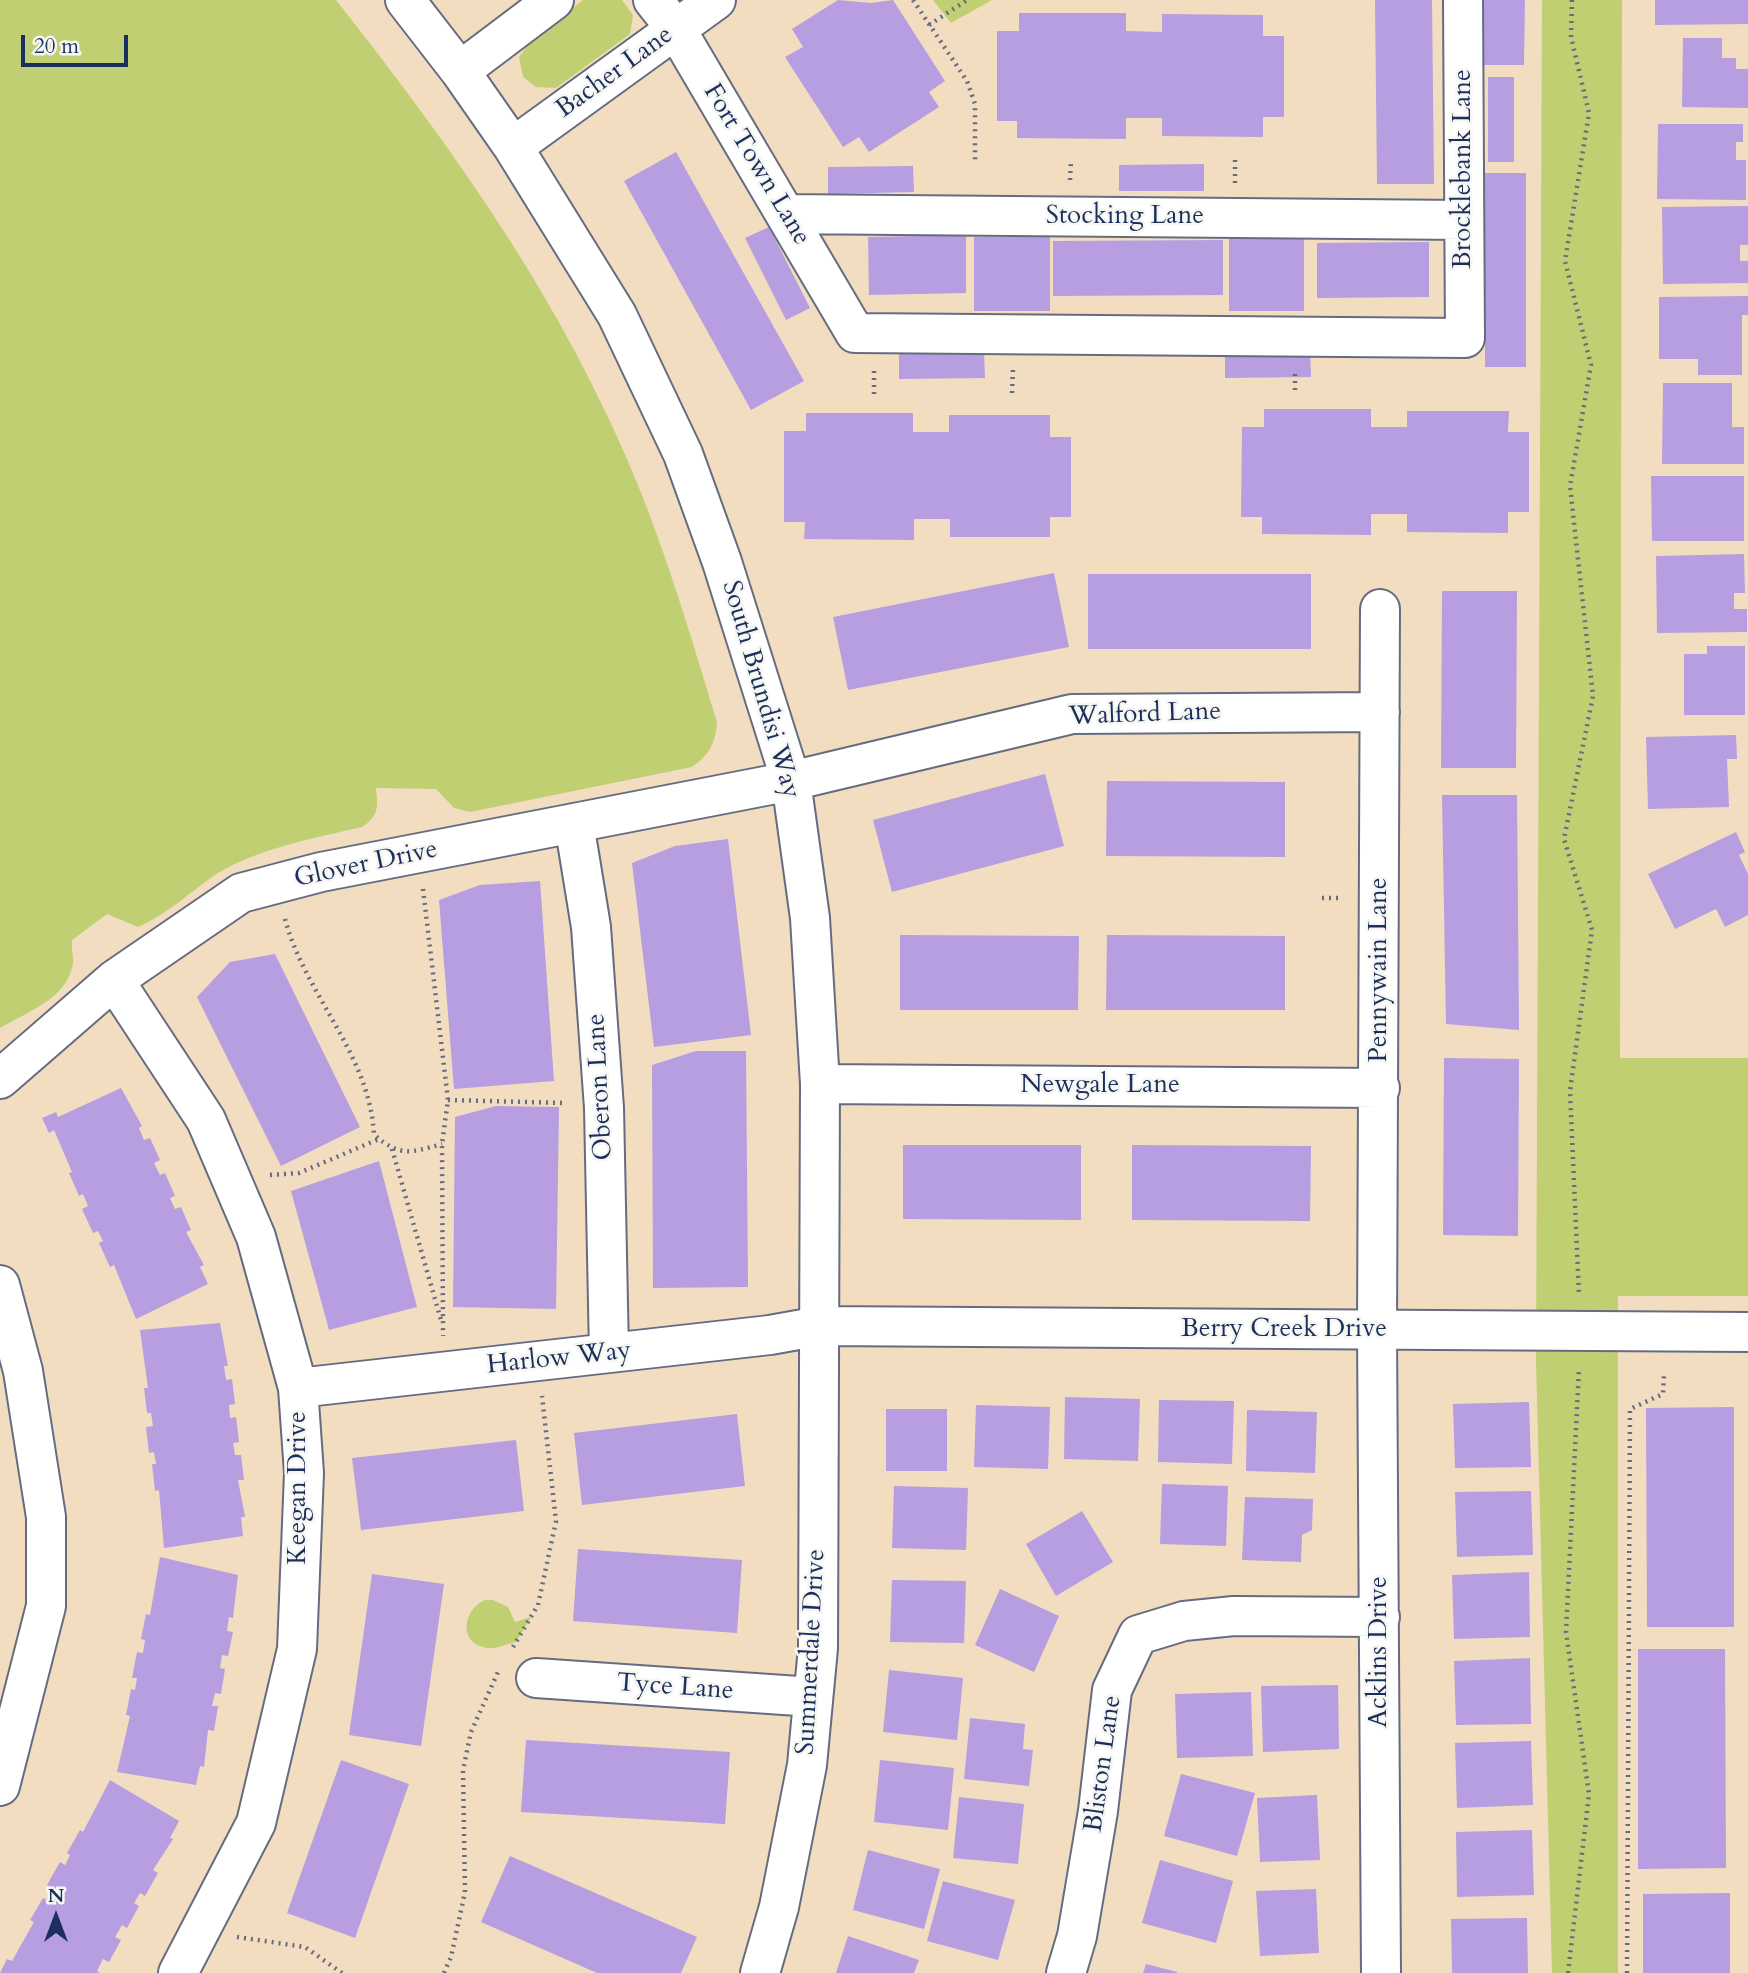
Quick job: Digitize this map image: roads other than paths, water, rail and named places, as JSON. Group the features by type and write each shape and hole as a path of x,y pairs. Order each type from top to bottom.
{"street":[{"name":"South Brundisi Way","path":"405,0 460,71 513,147 617,315 683,454 722,562 791,781 810,918 820,1084 820,1326"},
{"path":"460,71 554,0"},
{"name":"Bacher Lane","path":"513,147 664,15 716,0"},
{"name":"Brocklebank Lane","path":"1463,0 1465,338"},
{"name":"Fort Town Lane","path":"664,15 855,333 1465,338"},
{"name":"Stocking Lane","path":"785,214 1464,220"},
{"name":"Pennywain Lane","path":"1377,1331 1380,609"},
{"name":"Walford Lane","path":"791,781 1072,714 1380,712"},
{"name":"Glover Drive","path":"0,1079 114,980 241,893 321,872 791,781"},
{"name":"Oberon Lane","path":"574,823 591,927 604,1108 609,1353"},
{"name":"Keegan Drive","path":"114,980 206,1120 256,1237 298,1388 304,1473 297,1649 256,1823 178,1973"},
{"name":"Newgale Lane","path":"820,1084 1380,1088"},
{"path":"0,1285 23,1371 46,1517 46,1606 25,1698 0,1786"},
{"name":"Harlow Way","path":"298,1388 820,1326"},
{"name":"Berry Creek Drive","path":"820,1326 1748,1332"},
{"name":"Summerdale Drive","path":"760,1973 779,1908 807,1765 818,1648 820,1326"},
{"name":"Acklins Drive","path":"1377,1331 1381,1973"},
{"name":"Bliston Lane","path":"1066,1973 1077,1936 1098,1811 1112,1690 1138,1634 1184,1621 1234,1616 1380,1617"},
{"name":"Tyce Lane","path":"536,1678 813,1697"}]}
